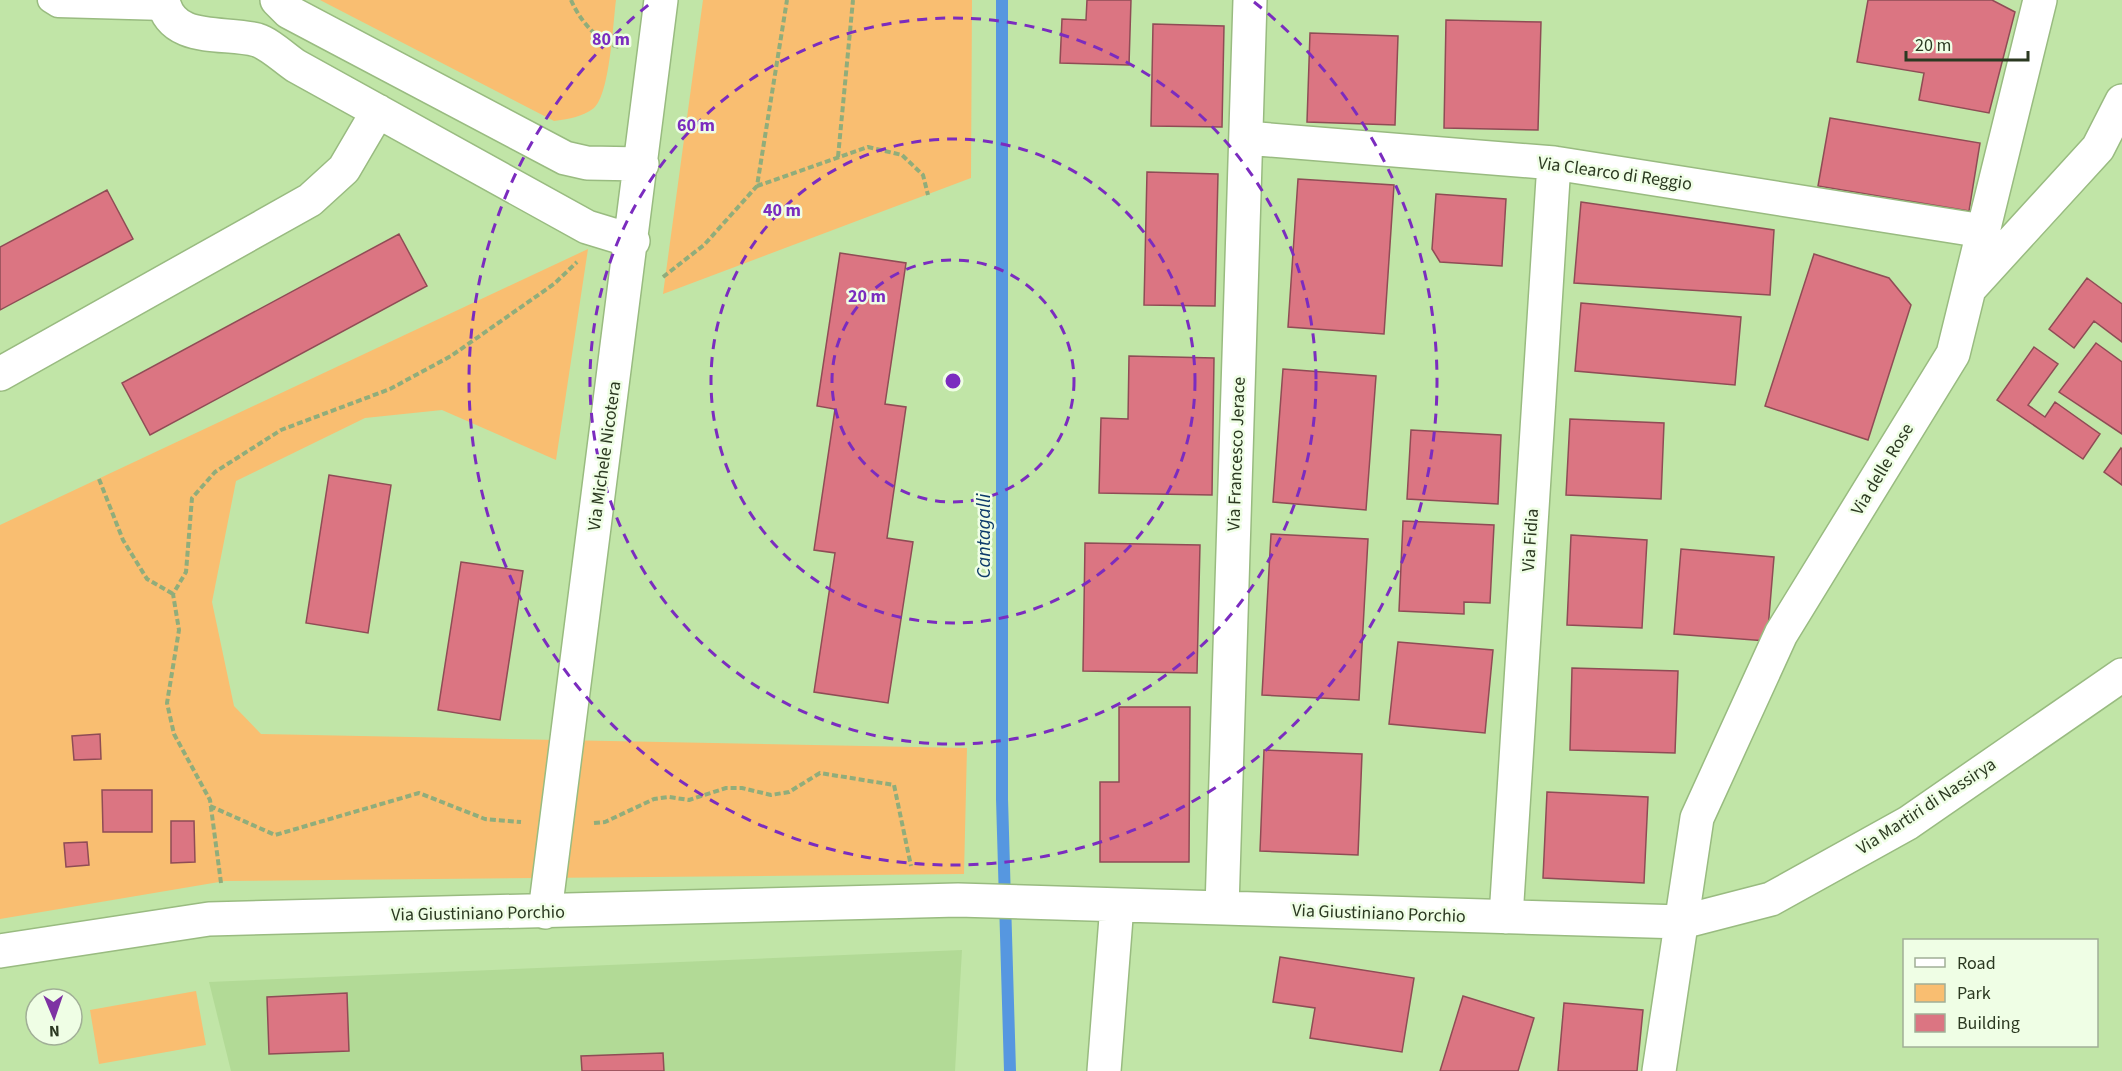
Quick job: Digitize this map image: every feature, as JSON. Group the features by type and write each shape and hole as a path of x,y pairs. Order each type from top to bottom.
{"street":[{"path":"277,0 289,12 565,158 587,163 642,164"},
{"name":"Via Michele Nicotera","path":"545,912 626,291 619,238 642,164 661,0"},
{"name":"Via Francesco Jerace","path":"1222,908 1250,0"},
{"name":"Via delle Rose","path":"1659,1071 1697,818 1781,634 1953,354 2040,0"},
{"path":"164,4 174,22 186,30 259,41 296,66 378,111 619,238"},
{"path":"1968,289 2098,148 2122,101"},
{"path":"0,374 310,200 344,169 378,111"},
{"name":"Via Clearco di Reggio","path":"1246,138 1554,163 1983,231"},
{"name":"Via Fidia","path":"1506,916 1554,163"},
{"name":"Via Martiri di Nassirya","path":"1682,922 1772,899 1908,823 2122,675"},
{"name":"Via Giustiniano Porchio","path":"0,951 226,918 545,912 958,900 1682,922"},
{"path":"1104,1071 1117,905"}],"lane":[{"path":"50,0 58,5 164,4"}],"path":[{"path":"571,0 579,17 610,46 655,54"},
{"path":"757,186 787,0"},
{"path":"838,157 853,0"},
{"path":"626,291 666,276 704,245 757,186 868,147 902,155 923,175 928,195"},
{"path":"226,918 210,806 201,782 174,734 167,703 178,630 173,594 186,572 192,498 216,472 281,430 390,389 451,356 619,238"},
{"path":"99,479 123,540 147,579 173,594"},
{"path":"210,806 275,835 419,793 484,819 555,825 605,822 654,799 669,797 689,800 726,788 742,788 771,795 789,792 820,773 894,785 920,901"}],"shaded area":[{"path":"962,950 955,1071 231,1071 209,982"}],"green space":[{"path":"320,0 616,0 604,88 599,100 590,111 554,121"},
{"path":"703,0 972,0 971,178 663,294"},
{"path":"588,249 556,460 442,410 365,418 236,481 212,602 234,706 261,734 967,748 964,874 225,881 0,919 0,525"},
{"path":"196,991 206,1045 99,1064 90,1010"}],"building":[{"path":"1087,0 1131,0 1129,65 1060,63 1062,19 1086,20"},
{"path":"1868,0 1992,0 2015,12 1989,113 1919,100 1924,73 1857,62"},
{"path":"1446,20 1541,22 1538,130 1444,128"},
{"path":"1153,24 1224,26 1222,127 1151,126"},
{"path":"1310,33 1398,36 1395,125 1307,122"},
{"path":"1830,118 1980,143 1969,211 1818,186"},
{"path":"1147,172 1218,174 1215,306 1144,305"},
{"path":"1298,179 1394,185 1384,334 1288,327"},
{"path":"107,190 133,239 0,310 0,247"},
{"path":"1436,194 1506,199 1502,266 1440,262 1432,249"},
{"path":"1581,202 1774,230 1770,295 1574,283"},
{"path":"399,234 427,286 150,435 122,383"},
{"path":"840,253 906,263 885,404 906,407 887,538 913,542 888,703 814,692 835,553 814,550 835,409 817,406"},
{"path":"1814,254 1889,278 1911,305 1868,440 1765,406"},
{"path":"2087,278 2122,304 2122,342 2094,321 2074,348 2049,329"},
{"path":"1581,303 1741,317 1735,385 1575,371"},
{"path":"2096,343 2122,362 2122,434 2059,392"},
{"path":"2034,347 2058,364 2028,405 2045,417 2055,402 2100,434 2083,459 1997,400"},
{"path":"1129,356 1214,358 1212,495 1099,493 1101,418 1128,419"},
{"path":"1283,369 1376,376 1366,510 1273,502"},
{"path":"1570,419 1664,423 1661,499 1566,495"},
{"path":"1411,430 1501,435 1498,504 1407,499"},
{"path":"2122,449 2122,485 2104,472"},
{"path":"329,475 391,485 368,633 306,623"},
{"path":"1403,521 1494,525 1490,603 1464,602 1464,614 1399,611"},
{"path":"1271,534 1368,539 1359,700 1262,695"},
{"path":"1571,535 1647,540 1642,628 1567,625"},
{"path":"1085,543 1200,545 1197,673 1083,671"},
{"path":"1681,549 1774,557 1767,641 1674,634"},
{"path":"461,562 523,571 500,720 438,710"},
{"path":"1398,642 1493,650 1485,733 1389,724"},
{"path":"1572,668 1678,671 1675,753 1570,750"},
{"path":"1119,707 1190,707 1189,862 1100,862 1100,782 1119,782"},
{"path":"100,734 101,759 74,760 72,736"},
{"path":"1264,750 1362,754 1358,855 1260,851"},
{"path":"102,790 152,790 152,832 103,832"},
{"path":"1547,792 1648,797 1644,883 1543,878"},
{"path":"171,821 194,821 195,862 171,863"},
{"path":"87,842 89,865 66,867 64,843"},
{"path":"1280,957 1414,978 1402,1052 1310,1038 1315,1008 1273,1002"},
{"path":"347,993 349,1051 269,1054 267,997"},
{"path":"1463,996 1534,1018 1518,1071 1440,1071"},
{"path":"1564,1003 1643,1010 1637,1071 1558,1071"},
{"path":"663,1053 664,1071 582,1071 581,1056"}],"waterway":[{"name":"Cantagalli","path":"1002,0 1002,799 1010,1071"}]}
